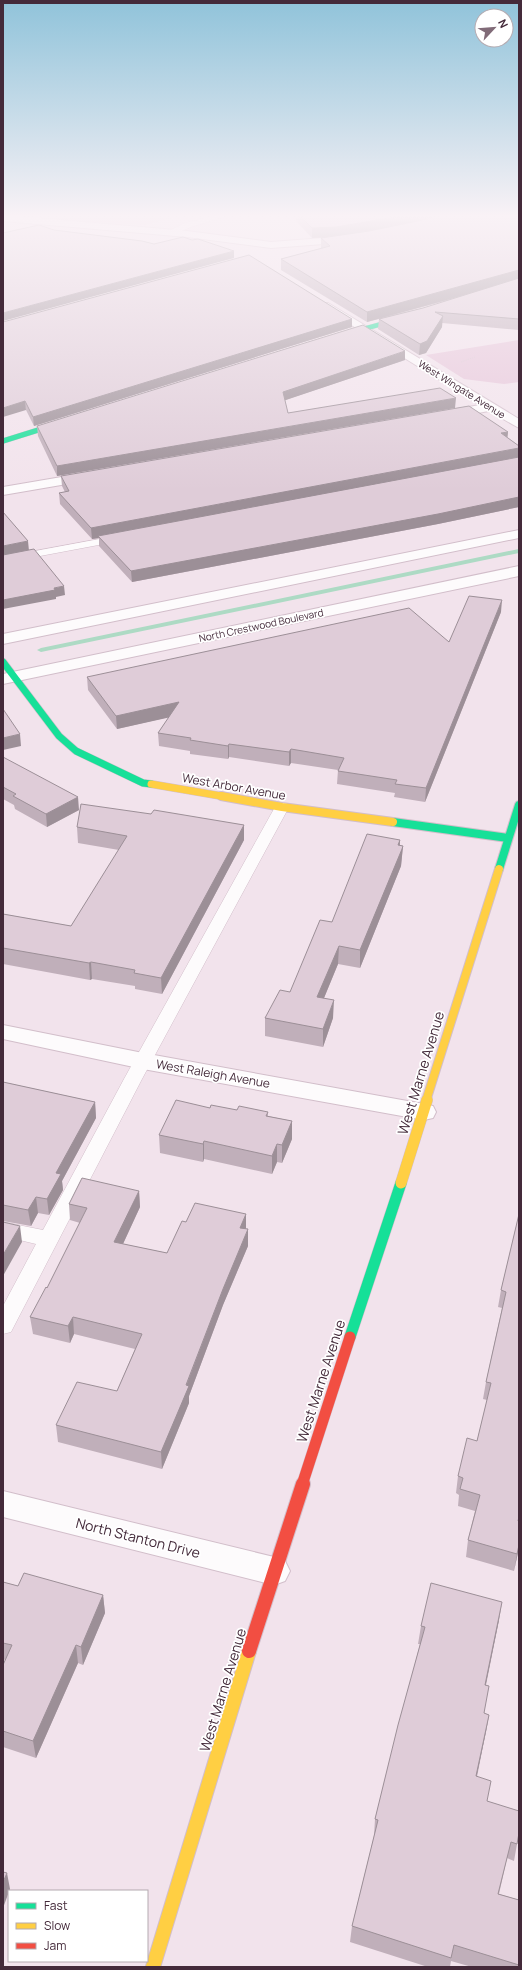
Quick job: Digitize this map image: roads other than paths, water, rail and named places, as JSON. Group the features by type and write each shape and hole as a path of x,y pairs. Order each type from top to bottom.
{"street":[{"name":"West Wingate Avenue","path":"330,307 519,424"},
{"path":"329,339 363,328 418,315"},
{"path":"434,416 491,407"},
{"path":"3,441 79,417"},
{"path":"3,491 105,473"},
{"path":"3,639 519,534"},
{"name":"North Crestwood Boulevard","path":"8,678 519,571"},
{"name":"West Arbor Avenue","path":"3,662 8,678 59,736 76,751 143,783 282,807 508,838"},
{"name":"West Marne Avenue","path":"153,1967 274,1571 424,1112 519,805"},
{"name":"West Raleigh Avenue","path":"3,1032 143,1061 424,1112"},
{"name":"North Stanton Drive","path":"3,1504 274,1571"}],"lane":[{"path":"3,560 128,536"},
{"path":"3,1326 143,1061 282,807"},
{"path":"3,1229 48,1240"}],"waterway":[{"path":"41,650 519,551"}]}
